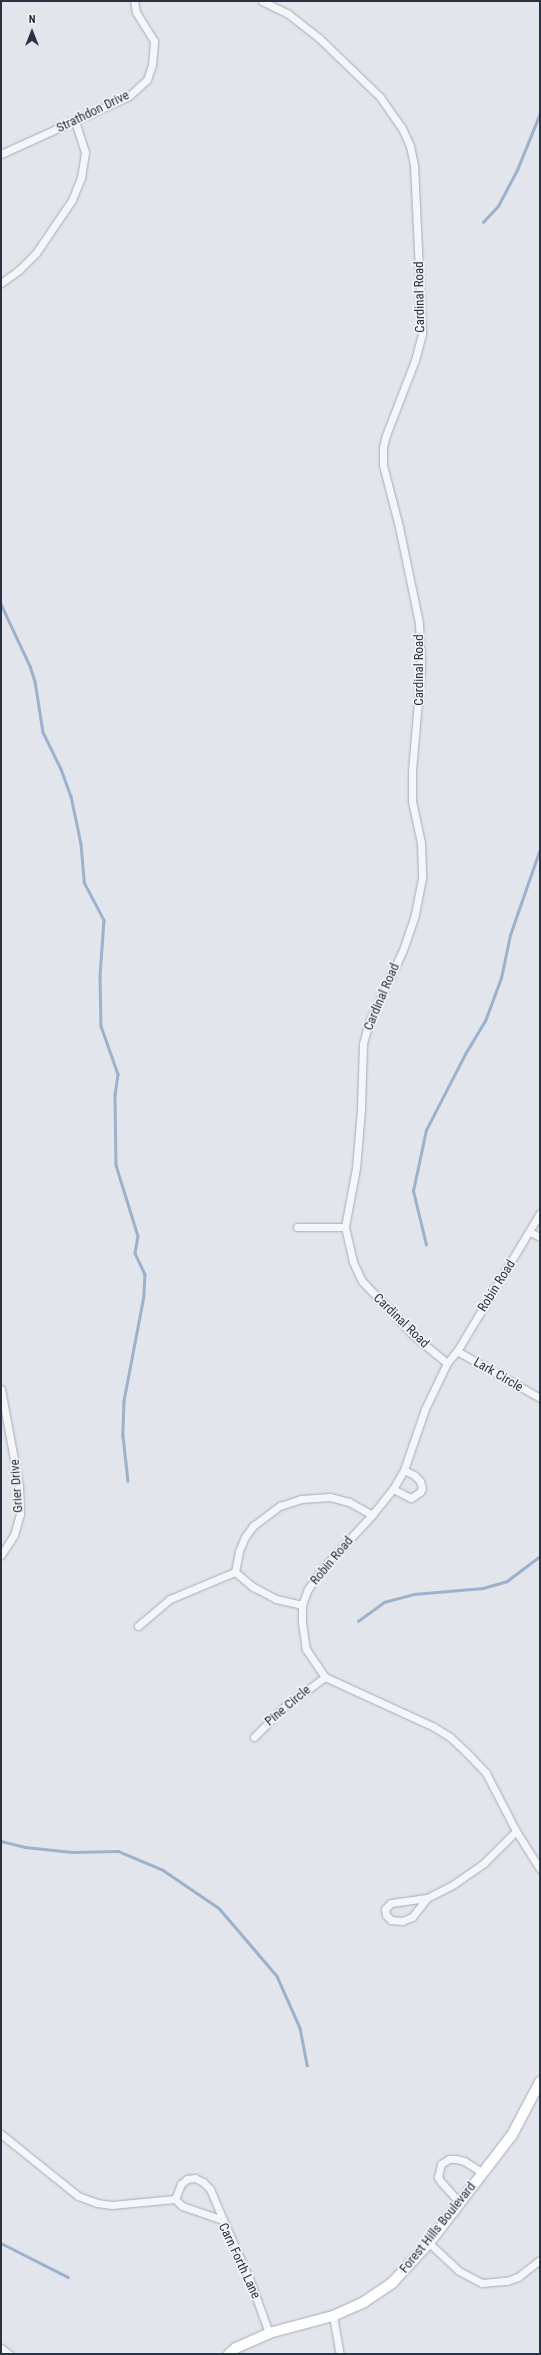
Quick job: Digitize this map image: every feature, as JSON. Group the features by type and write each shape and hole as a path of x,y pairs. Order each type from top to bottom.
{"main road":[{"name":"Forest Hills Boulevard","path":"229,2354 236,2348 269,2333 333,2316 364,2302 392,2283 430,2243 512,2135 540,2082"}],"street":[{"name":"Strathdon Drive","path":"1,154 75,122 129,96 147,80 152,66 154,41 136,12 134,1"},
{"name":"Cardinal Road","path":"262,1 287,13 319,38 380,97 402,128 410,146 417,196 422,334 415,360 386,434 383,447 383,465 419,623 422,666 412,801 420,843 422,878 415,915 402,952 368,1025 364,1044 356,1168 345,1227 352,1262 362,1281 413,1336 448,1363"},
{"path":"1,282 19,270 36,253 72,200 81,178 86,152 75,122"},
{"name":"Robin Road","path":"324,1677 312,1660 305,1644 302,1605 308,1589 322,1569 394,1489 404,1470 425,1409 448,1363 457,1351 530,1232 540,1213"},
{"path":"297,1227 345,1227"},
{"path":"530,1232 540,1237"},
{"name":"Lark Circle","path":"457,1351 540,1398"},
{"name":"Grier Drive","path":"1,1389 17,1471 20,1514 14,1535 1,1555"},
{"path":"394,1489 411,1498 420,1492 422,1488 420,1481 414,1475 404,1470"},
{"path":"235,1572 239,1551 245,1537 253,1526 271,1511 290,1501 330,1497 349,1502 372,1515"},
{"path":"235,1572 253,1587 276,1599 302,1605"},
{"path":"138,1626 170,1599 235,1572"},
{"path":"324,1677 409,1715 450,1737 486,1773 516,1831 540,1869"},
{"name":"Pine Circle","path":"254,1737 284,1706 324,1677"},
{"path":"427,1898 412,1917 402,1921 391,1920 386,1915 385,1909 391,1903 427,1898 454,1884 484,1863 516,1831"},
{"path":"1,2134 78,2196 97,2203 112,2205 175,2199 181,2184 187,2179 195,2178 203,2182 210,2189 223,2220"},
{"path":"460,2203 438,2177 441,2164 449,2159 456,2159 464,2161 483,2173"},
{"name":"Carn Forth Lane","path":"175,2199 182,2206 223,2220 249,2278 269,2333"},
{"path":"430,2243 458,2271 482,2283 506,2281 518,2277 540,2260"},
{"path":"333,2316 340,2354"},
{"path":"1,2348 9,2354"}],"waterway":[{"path":"483,222 498,206 517,170 540,113"},
{"path":"1,604 30,666 35,681 43,732 61,769 71,796 81,844 84,882 104,920 100,976 101,1026 118,1074 115,1095 116,1165 138,1236 135,1253 145,1274 144,1296 124,1401 123,1436 128,1481"},
{"path":"426,1245 413,1191 426,1130 465,1054 485,1021 501,978 510,935 540,849"},
{"path":"358,1621 384,1602 414,1594 483,1588 507,1581 540,1556"},
{"path":"1,1841 25,1847 72,1852 118,1851 163,1870 219,1908 277,1976 300,2028 307,2065"},
{"path":"1,2243 68,2277"}]}
